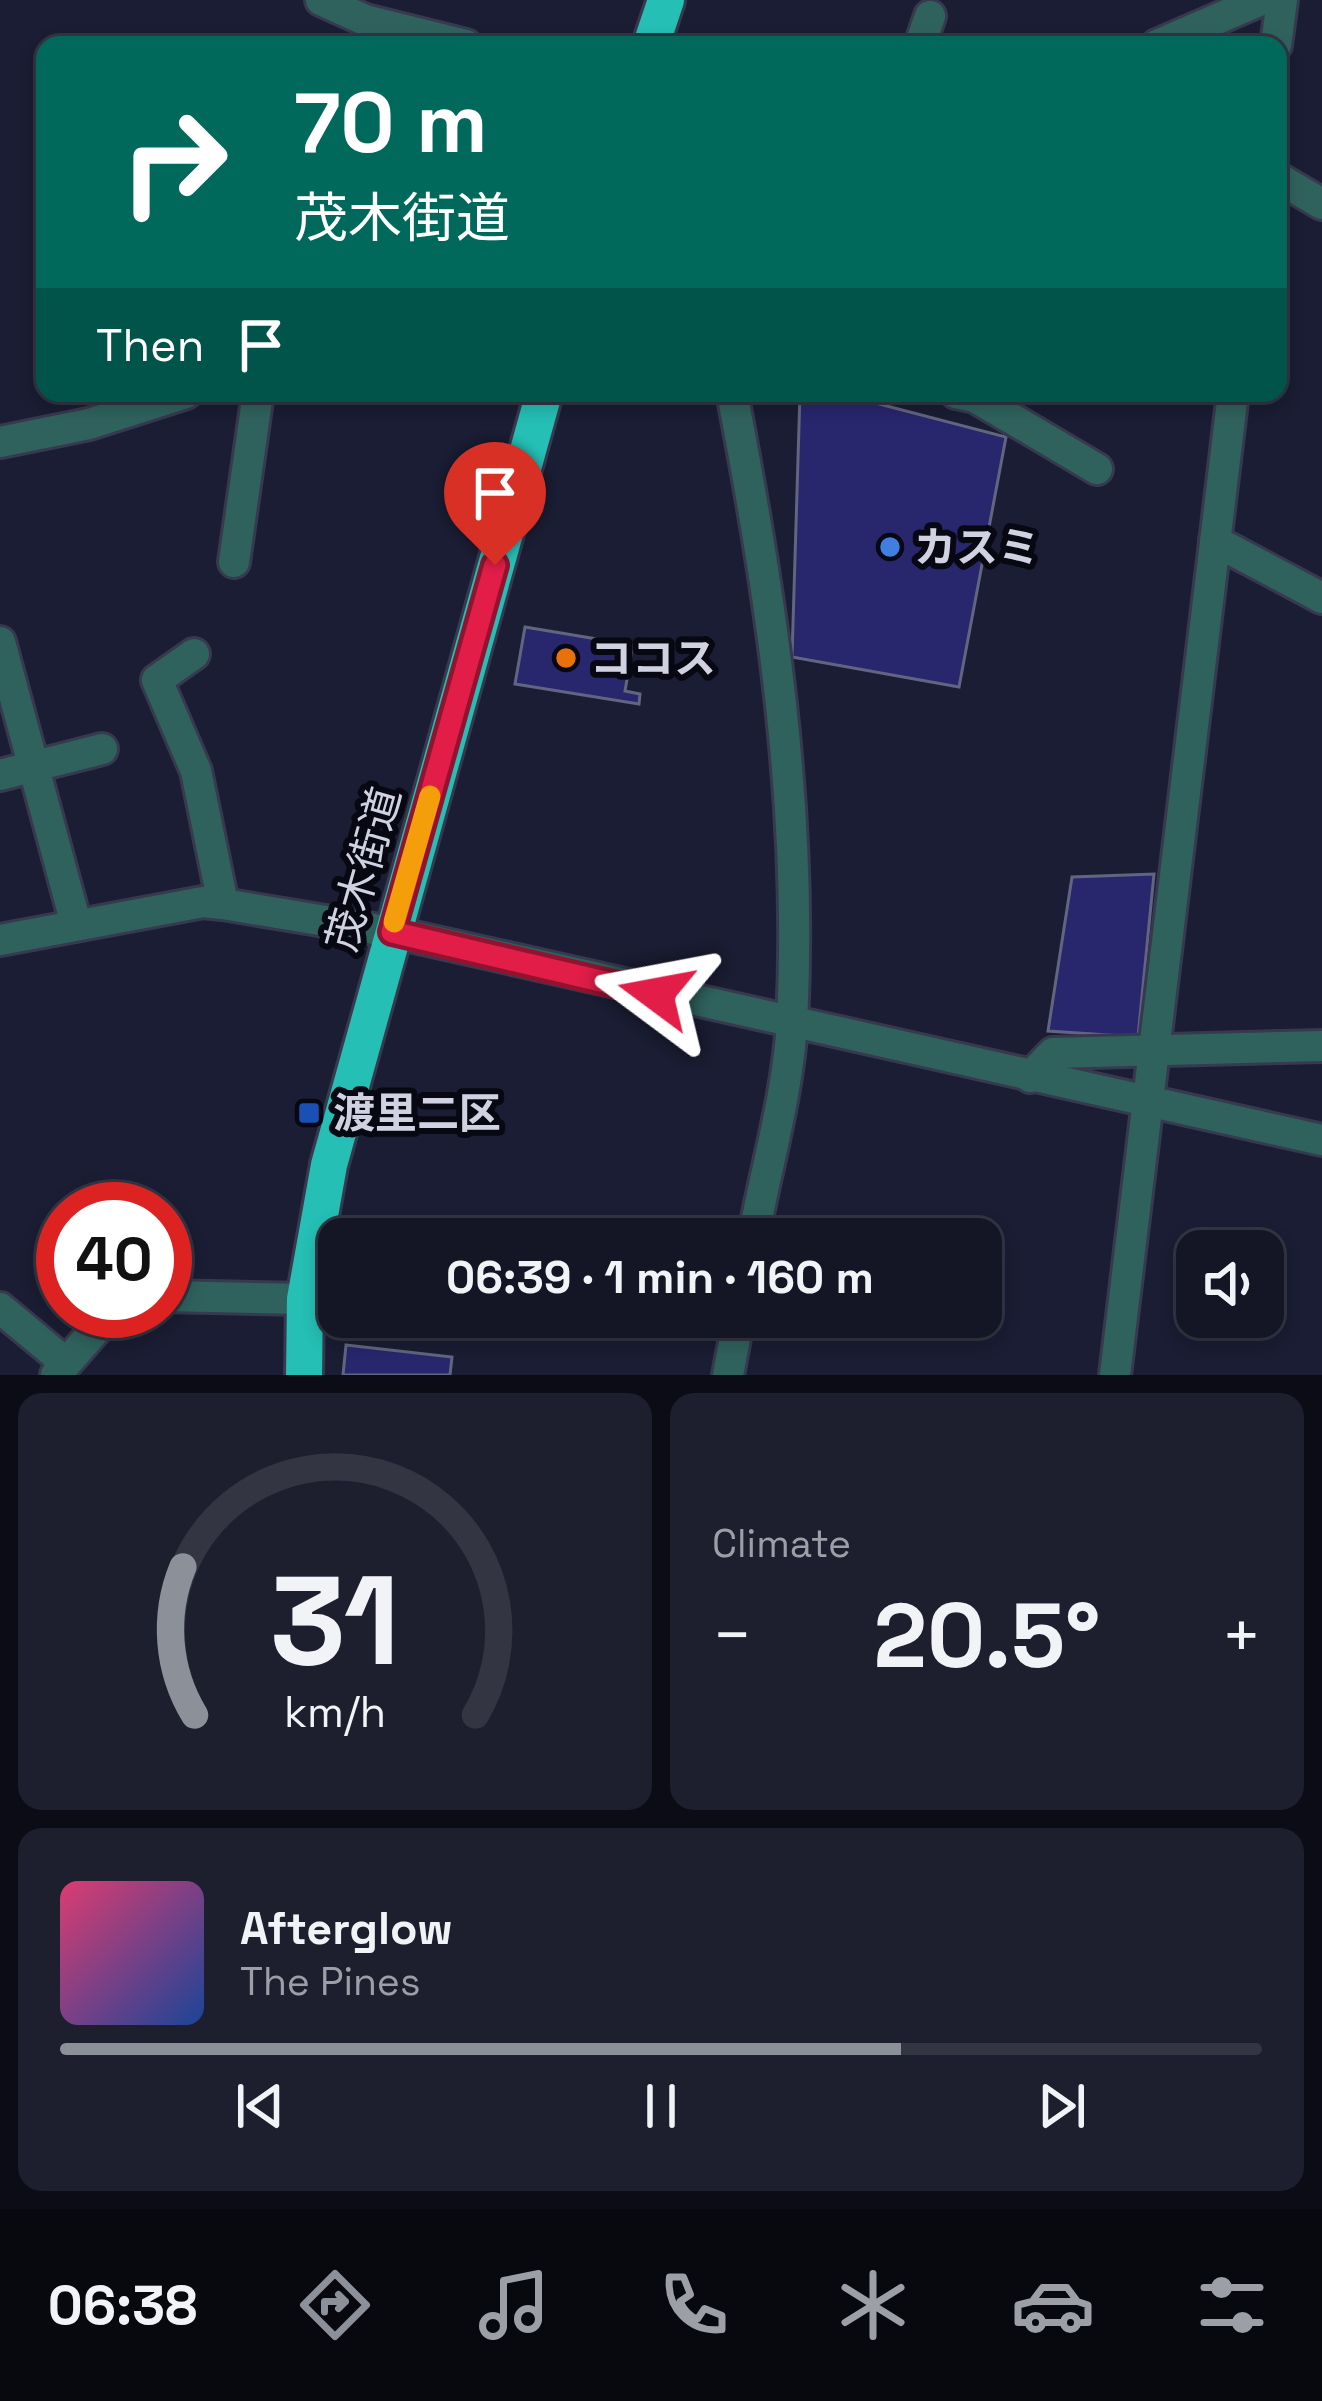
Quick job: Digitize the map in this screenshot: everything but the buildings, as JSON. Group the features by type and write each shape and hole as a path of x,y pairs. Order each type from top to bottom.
{"highway":[{"path":"654,36 666,0"},
{"name":"茂木街道","path":"304,1375 305,1299 329,1165 541,402"}],"street":[{"path":"321,0 369,10 441,36"},
{"path":"1178,36 1261,0"},
{"path":"1277,36 1282,0"},
{"path":"1287,183 1322,204"},
{"path":"0,442 89,424 158,402"},
{"path":"234,562 257,402"},
{"path":"734,402 772,628 788,784 792,1025 757,1218"},
{"path":"983,402 1097,469"},
{"path":"1115,1375 1232,402"},
{"path":"1215,541 1322,598"},
{"path":"0,642 76,924"},
{"path":"194,654 157,680 196,771 224,904"},
{"path":"0,775 102,749"},
{"path":"0,940 203,902 224,904 392,932 1322,1140"},
{"path":"1030,1077 1053,1053 1322,1046"},
{"path":"192,1297 305,1299"},
{"path":"0,1308 61,1369 88,1338"},
{"path":"728,1375 735,1338"}],"slow traffic":[{"path":"394,922 430,796"}],"place":[{"name":"カスミ","path":"890,547"},
{"name":"ココス","path":"566,658"},
{"name":"渡里二区","path":"309,1113"}],"route":[{"path":"495,565 392,932 656,994"}]}
